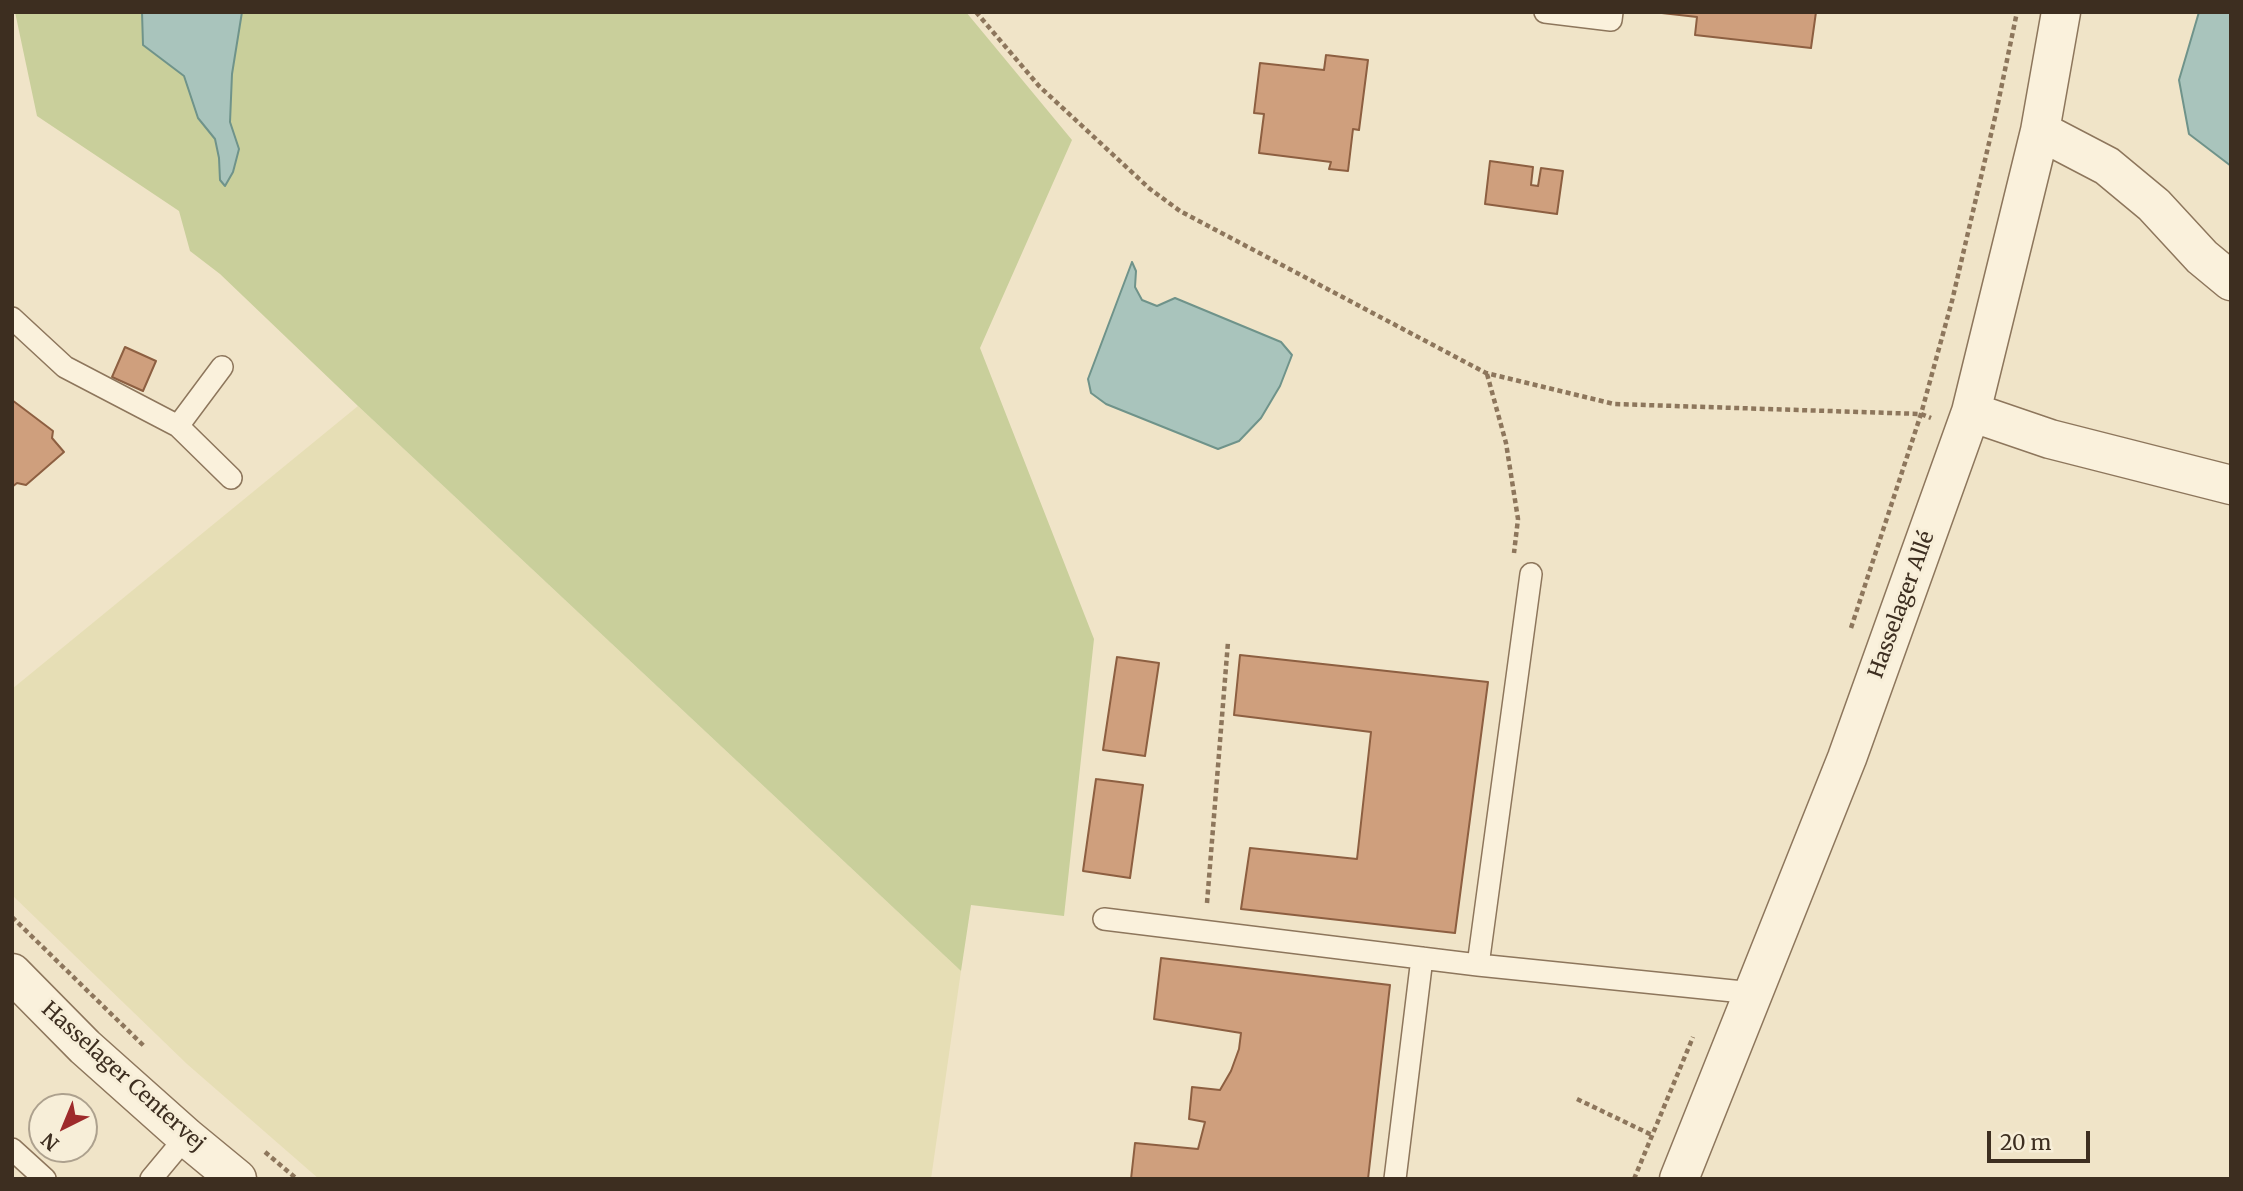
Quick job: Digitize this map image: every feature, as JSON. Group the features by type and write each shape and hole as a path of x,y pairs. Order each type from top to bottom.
{"street":[{"name":"Hasselager Allé","path":"1679,1179 1847,758 1968,421 2040,131 2061,12"},
{"path":"2040,131 2107,166 2154,205 2202,257 2231,281"},
{"path":"1968,421 2231,485"},
{"name":"Hasselager Centervej","path":"12,973 85,1047 237,1179"}],"lane":[{"path":"1545,12 1611,20 1612,12"},
{"path":"12,318 65,367 178,426 231,478"},
{"path":"178,426 222,367"},
{"path":"1478,965 1531,574"},
{"path":"1104,919 1478,965 1753,993"},
{"path":"1395,1179 1422,958"},
{"path":"151,1179 186,1136"},
{"path":"12,1149 45,1179"}],"path":[{"path":"976,12 1039,86 1150,189 1180,211 1486,373 1614,404 1921,414 1968,421"},
{"path":"1847,640 1921,414 1952,301 2017,12"},
{"path":"1486,373 1506,443 1518,519 1511,572 1531,574"},
{"path":"1205,933 1228,642"},
{"path":"12,917 146,1048"},
{"path":"1634,1179 1713,989"},
{"path":"1577,1099 1652,1135"},
{"path":"256,1144 297,1179"}],"shaded area":[{"path":"358,406 961,971 931,1179 319,1179 187,1064 12,895 12,689"}],"green space":[{"path":"15,12 142,12 143,45 184,76 198,118 215,139 220,179 239,149 230,123 232,74 242,12 966,12 1072,140 980,348 1094,639 1064,916 971,905 961,971 220,274 190,251 179,211 37,116"}],"water":[{"path":"142,12 242,12 232,74 230,122 239,149 233,172 225,186 220,180 215,139 198,118 184,76 143,45"},
{"path":"2199,12 2231,12 2231,166 2189,134 2179,80"},
{"path":"1132,262 1136,271 1135,287 1142,300 1157,306 1175,298 1281,342 1292,355 1280,386 1261,418 1239,441 1218,449 1106,404 1091,393 1088,379"}],"building":[{"path":"1653,12 1816,12 1811,48 1695,35 1697,17"},
{"path":"1326,55 1368,60 1359,130 1353,129 1348,171 1329,169 1331,162 1259,153 1264,114 1254,113 1260,63 1324,70"},
{"path":"1490,161 1533,167 1531,185 1538,186 1541,168 1563,171 1557,214 1485,204"},
{"path":"125,347 156,361 143,391 112,377"},
{"path":"12,400 53,431 52,438 64,452 26,485 17,483 12,487"},
{"path":"1240,655 1488,682 1455,933 1241,909 1250,848 1357,859 1371,732 1234,715"},
{"path":"1117,657 1159,663 1145,756 1103,750"},
{"path":"1096,779 1143,785 1130,878 1083,871"},
{"path":"1161,958 1390,985 1368,1179 1131,1179 1135,1143 1198,1149 1205,1122 1189,1119 1192,1087 1220,1090 1239,1049 1241,1033 1154,1019"}]}
